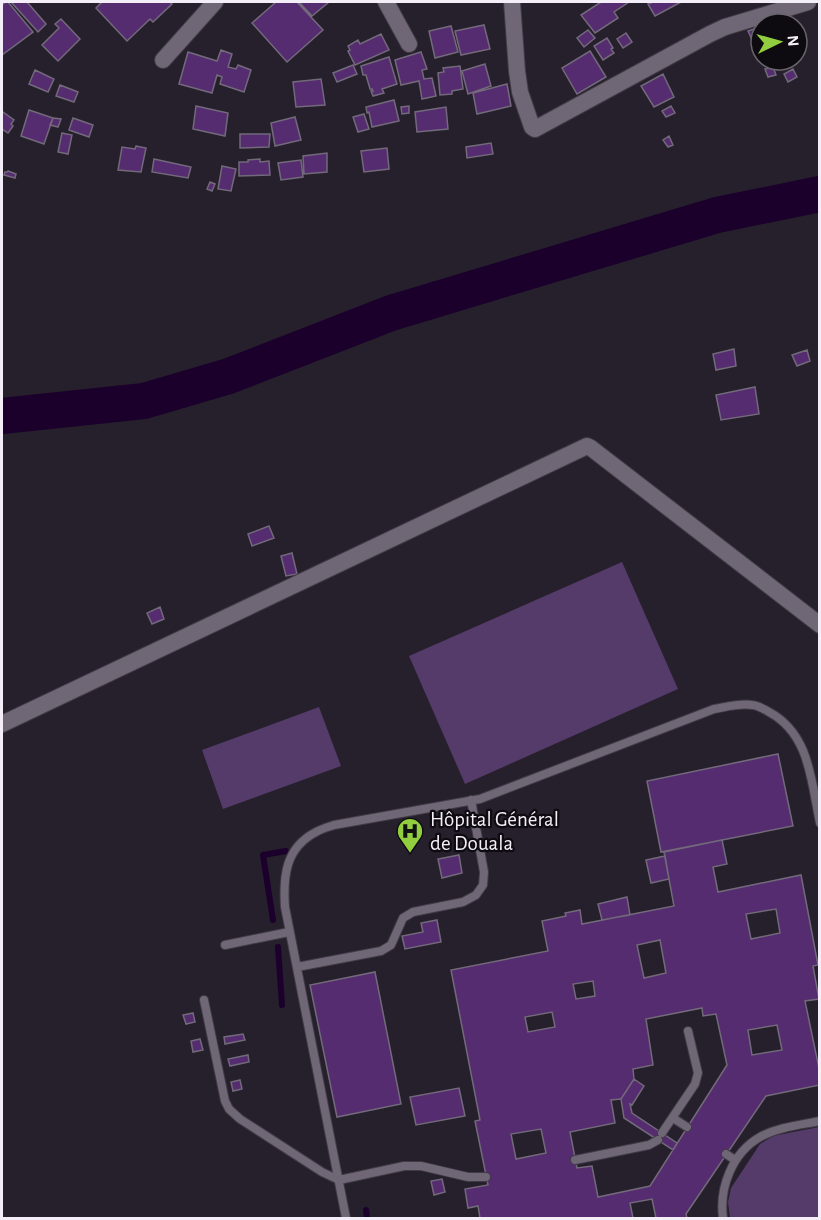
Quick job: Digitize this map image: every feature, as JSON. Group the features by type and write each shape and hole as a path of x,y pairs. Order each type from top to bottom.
{"street":[{"path":"386,2 409,44"},
{"path":"512,2 519,92 532,127 535,129 725,27 808,2"},
{"path":"163,60 209,3"},
{"path":"2,724 587,446 819,625"}],"lane":[{"path":"346,1218 285,907 283,885 287,866 292,854 300,844 314,833 334,825 480,799 714,709 734,705 752,705 765,709 791,728 799,739 806,756 819,823"},
{"path":"297,967 381,951 391,945 403,918 413,912 463,902 476,895 483,885 484,872 471,800"},
{"path":"225,945 289,932"},
{"path":"204,1000 225,1101 229,1109 240,1119 322,1172 339,1180 404,1166 421,1166 468,1177 486,1177"},
{"path":"575,1160 649,1145 660,1137 695,1084 698,1073 688,1030"},
{"path":"673,1118 687,1127"},
{"path":"723,1218 721,1205 729,1173 735,1160 745,1149 760,1137 785,1128 819,1121"},
{"path":"726,1154 735,1160"}],"shaded area":[{"path":"622,562 678,689 465,784 409,656"},
{"path":"319,707 341,766 223,809 202,750"},
{"path":"819,1127 819,1218 730,1218 728,1202 731,1188 760,1144 773,1136"}],"building":[{"path":"6,2 33,32 2,55 2,5"},
{"path":"11,2 27,2 46,24 38,32"},
{"path":"102,2 169,2 172,4 153,22 150,19 127,41 96,8"},
{"path":"276,2 297,2 323,30 287,62 252,23"},
{"path":"299,2 329,2 312,16"},
{"path":"601,2 629,2 614,12 618,18 595,33 581,15"},
{"path":"681,2 655,16 648,4"},
{"path":"61,19 80,39 58,61 42,45 59,28 55,24"},
{"path":"484,25 490,49 461,55 455,31"},
{"path":"451,26 458,52 435,58 429,31"},
{"path":"588,30 595,38 584,47 577,38"},
{"path":"626,33 632,42 623,48 617,39"},
{"path":"381,34 389,50 355,65 348,46 358,40 360,44"},
{"path":"607,38 614,53 603,60 594,46"},
{"path":"221,50 232,54 228,67 236,69 238,65 251,70 244,92 220,84 222,77 217,75 212,93 179,84 188,52 217,61"},
{"path":"590,51 606,77 577,94 562,68"},
{"path":"421,52 427,69 422,70 424,79 432,78 436,96 422,99 419,81 401,85 395,60"},
{"path":"389,57 397,84 382,89 384,93 373,96 371,91 373,91 370,89 366,75 363,75 361,66"},
{"path":"485,64 491,86 468,94 462,71"},
{"path":"353,65 357,74 337,82 333,73"},
{"path":"460,66 463,89 452,91 452,94 440,95 438,73 444,72 443,68"},
{"path":"35,70 54,79 48,92 29,84"},
{"path":"766,72 775,72 776,75 768,77"},
{"path":"794,72 797,77 788,82 784,74"},
{"path":"663,74 674,97 654,107 641,86"},
{"path":"321,79 325,105 296,107 293,82"},
{"path":"507,84 511,106 477,114 473,93"},
{"path":"60,85 78,92 74,102 56,96"},
{"path":"394,100 399,121 372,127 366,107"},
{"path":"196,106 228,113 225,136 193,129"},
{"path":"409,106 409,113 402,114 401,107"},
{"path":"671,106 675,113 666,117 662,111"},
{"path":"446,107 448,129 417,132 415,112"},
{"path":"29,110 53,118 44,144 21,136"},
{"path":"3,112 14,120 8,133 2,129"},
{"path":"364,114 369,129 358,132 353,117"},
{"path":"295,117 301,140 275,146 271,123"},
{"path":"53,118 61,119 58,127 50,125"},
{"path":"73,118 93,125 89,137 69,130"},
{"path":"62,133 72,135 68,154 58,152"},
{"path":"240,134 270,134 269,147 240,148"},
{"path":"669,136 673,145 668,147 663,140"},
{"path":"491,143 493,154 467,158 466,147"},
{"path":"136,146 146,148 141,172 118,170 122,147 135,149"},
{"path":"387,148 389,169 364,172 361,151"},
{"path":"327,153 327,172 304,174 303,156"},
{"path":"154,159 191,167 188,178 152,172"},
{"path":"260,159 260,162 269,161 270,175 239,176 239,162"},
{"path":"301,160 303,177 281,180 278,163"},
{"path":"222,166 236,169 231,191 218,189"},
{"path":"8,171 16,174 15,178 4,175"},
{"path":"210,182 215,184 212,191 207,189"},
{"path":"734,349 736,366 716,370 713,354"},
{"path":"807,350 810,361 797,366 792,355"},
{"path":"755,387 759,414 721,420 716,395"},
{"path":"269,526 274,538 252,546 248,534"},
{"path":"292,553 297,574 286,576 281,556"},
{"path":"160,607 164,619 152,624 147,613"},
{"path":"778,754 793,826 661,852 647,781"},
{"path":"722,840 727,864 713,867 718,892 801,875 818,965 813,966 819,999 805,1001 820,1073 820,1085 766,1096 686,1214 687,1218 656,1218 652,1199 630,1203 633,1218 480,1218 478,1206 468,1208 465,1189 488,1185 475,1121 480,1120 451,970 548,951 542,921 566,916 565,913 580,910 582,924 674,906 664,852","holes":["776,909 780,933 751,939 746,914","660,940 666,973 644,978 637,945","593,981 595,996 576,999 573,984","702,1008 703,1016 716,1014 727,1065 650,1186 598,1197 592,1166 577,1168 570,1132 615,1123 611,1100 621,1099 634,1079 633,1069 653,1065 646,1019","552,1012 555,1027 528,1032 525,1017","777,1025 782,1050 752,1055 748,1030","541,1129 546,1153 516,1159 511,1134"]},
{"path":"459,855 462,873 442,878 438,859"},
{"path":"665,856 669,879 651,883 646,860"},
{"path":"627,897 630,915 602,920 598,904"},
{"path":"437,920 441,942 405,949 402,936 423,932 421,923"},
{"path":"375,972 401,1104 337,1117 310,985"},
{"path":"193,1013 195,1022 186,1024 183,1015"},
{"path":"243,1034 245,1040 225,1044 224,1037"},
{"path":"200,1039 203,1050 193,1052 191,1041"},
{"path":"248,1055 249,1062 230,1066 228,1059"},
{"path":"634,1079 644,1086 632,1105 630,1104 632,1113 677,1143 673,1150 624,1118 621,1099"},
{"path":"240,1080 242,1089 233,1091 231,1082"},
{"path":"459,1088 465,1116 416,1125 410,1097"},
{"path":"442,1179 445,1192 434,1195 431,1181"}],"waterway":[{"path":"2,416 144,401 229,376 391,313 717,215 820,194"},
{"path":"273,920 263,855 286,851"},
{"path":"278,947 282,1005"},
{"path":"366,1210 367,1218"}],"place":[{"name":"Hôpital Général de Douala","path":"410,854"}]}
